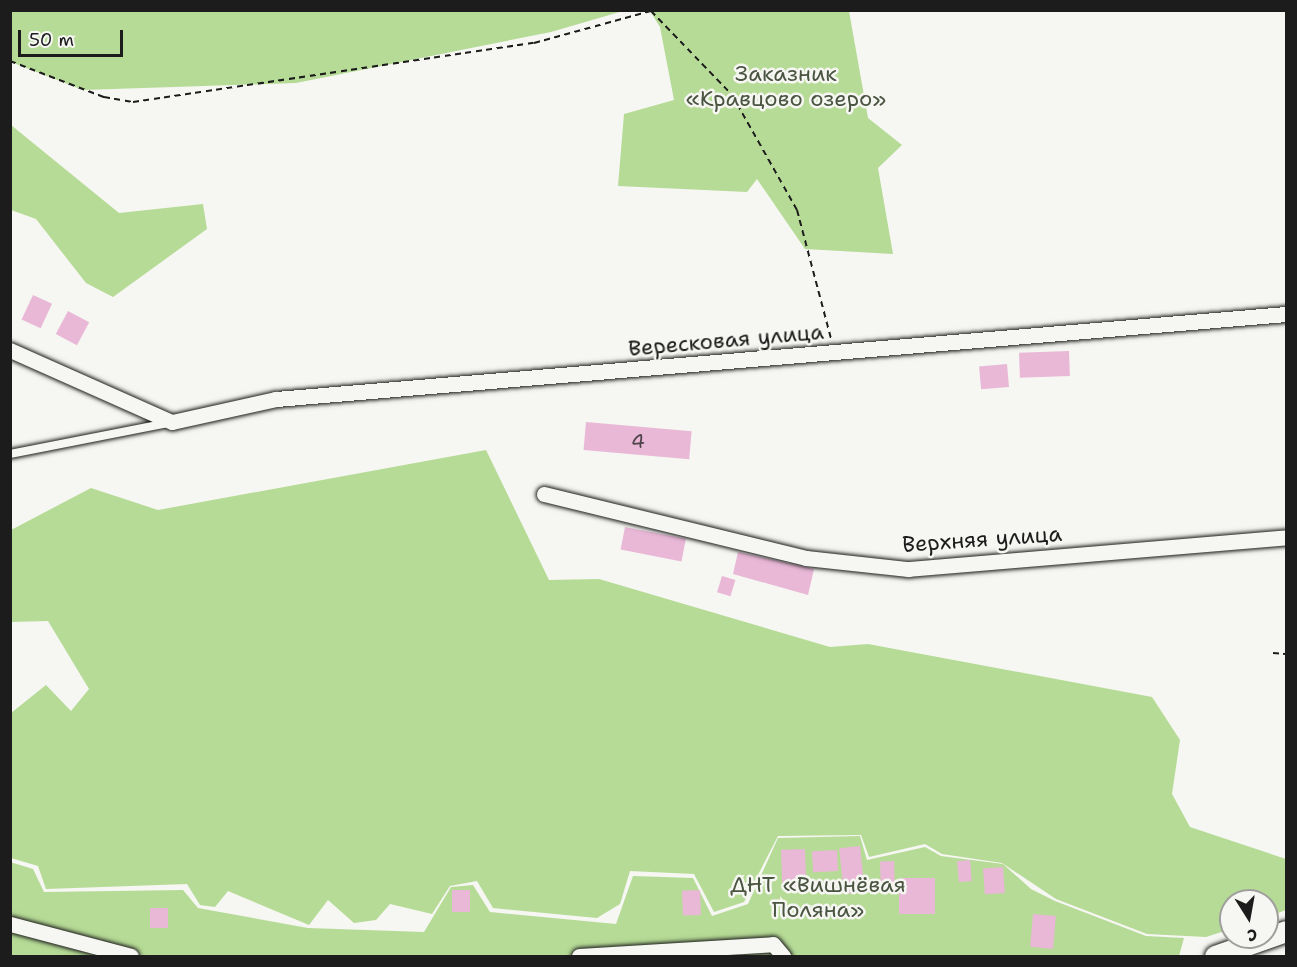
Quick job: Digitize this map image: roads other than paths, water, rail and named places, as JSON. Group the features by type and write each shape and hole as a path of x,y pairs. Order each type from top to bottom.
{"main road":[{"path":"1215,957 1287,931"}],"street":[{"name":"Вересковая улица","path":"172,422 276,399 1287,314"},
{"path":"10,350 172,422"},
{"name":"Верхняя улица","path":"544,494 806,558 908,569 1287,537"},
{"path":"10,924 131,957"},
{"path":"579,957 773,944 783,957"}],"lane":[{"path":"10,454 172,422"}],"park label":[{"name":"Заказник «Кравцово озеро»","path":"786,86"},
{"name":"ДНТ «Вишнёвая Поляна»","path":"818,896"}]}
